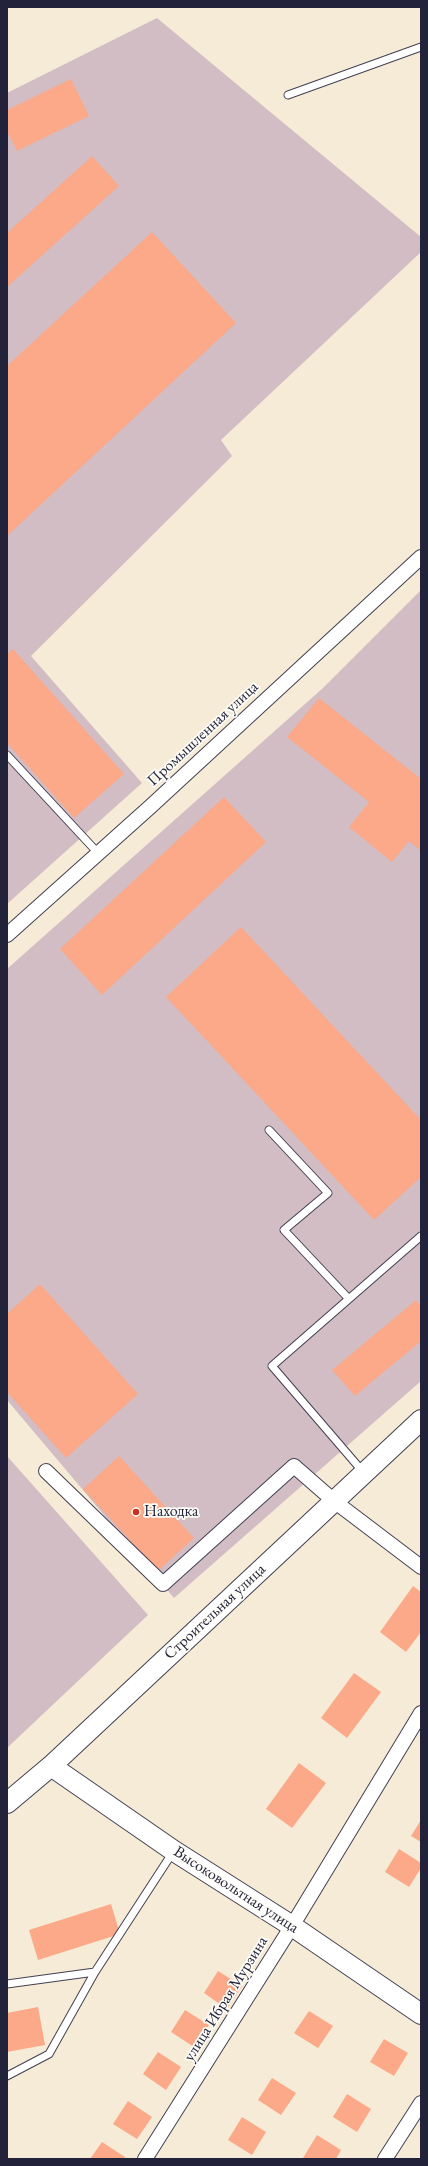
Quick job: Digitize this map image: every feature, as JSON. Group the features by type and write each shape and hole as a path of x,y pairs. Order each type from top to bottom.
{"main road":[{"name":"Строительная улица","path":"7,1803 50,1766 421,1420"},
{"name":"Высоковольтная улица","path":"50,1766 174,1851 292,1926 421,2014"}],"street":[{"name":"Промышленная улица","path":"7,935 421,557"},
{"path":"46,1471 163,1584 294,1466 334,1501 421,1567"},
{"name":"улица Ибрая Мурзина","path":"145,2159 292,1926 421,1712"},
{"path":"385,2159 421,2104"}],"lane":[{"path":"288,95 421,47"},
{"path":"7,755 98,853"},
{"path":"269,1130 328,1193 284,1230 348,1299"},
{"path":"364,1473 272,1366 421,1236"},
{"path":"7,2076 49,2054 95,1972 174,1851"},
{"path":"7,1984 95,1972"}],"shaded area":[{"path":"157,18 421,237 421,252 221,440 232,456 31,656 142,783 7,904 7,93"},
{"path":"421,590 421,1381 174,1598 7,1400 7,969 323,688"},
{"path":"7,1456 148,1615 7,1748"}],"building":[{"path":"71,79 89,116 17,151 7,131 7,110"},
{"path":"92,156 119,186 7,287 7,233"},
{"path":"152,232 236,323 7,536 7,366"},
{"path":"13,649 124,774 74,818 7,743 7,654"},
{"path":"319,698 421,779 421,851 409,841 392,862 349,827 369,802 287,737"},
{"path":"224,797 266,842 102,995 60,949"},
{"path":"241,927 421,1120 421,1177 374,1220 166,997"},
{"path":"40,1284 138,1394 66,1458 7,1392 7,1314"},
{"path":"416,1300 421,1307 421,1341 355,1396 332,1370"},
{"path":"119,1456 194,1538 158,1571 83,1489"},
{"path":"413,1586 421,1592 421,1632 406,1652 380,1632"},
{"path":"354,1673 381,1692 347,1738 321,1718"},
{"path":"299,1763 326,1783 292,1828 266,1809"},
{"path":"421,1820 421,1842 411,1836"},
{"path":"399,1849 421,1863 421,1868 409,1887 385,1872"},
{"path":"111,1904 120,1934 38,1960 29,1930"},
{"path":"218,1971 242,1986 227,2009 204,1993"},
{"path":"38,2007 45,2045 7,2052 7,2013"},
{"path":"185,2010 209,2025 194,2047 171,2032"},
{"path":"309,2011 333,2026 318,2048 294,2033"},
{"path":"384,2039 408,2053 394,2076 370,2062"},
{"path":"158,2052 181,2067 166,2090 143,2074"},
{"path":"272,2078 296,2093 281,2115 258,2100"},
{"path":"347,2094 371,2109 357,2132 333,2117"},
{"path":"128,2101 152,2117 137,2139 113,2124"},
{"path":"242,2117 266,2132 252,2155 228,2140"},
{"path":"317,2135 341,2150 336,2159 303,2158"},
{"path":"102,2142 125,2157 124,2159 90,2159"}],"place":[{"name":"Находка","path":"136,1512"}]}
